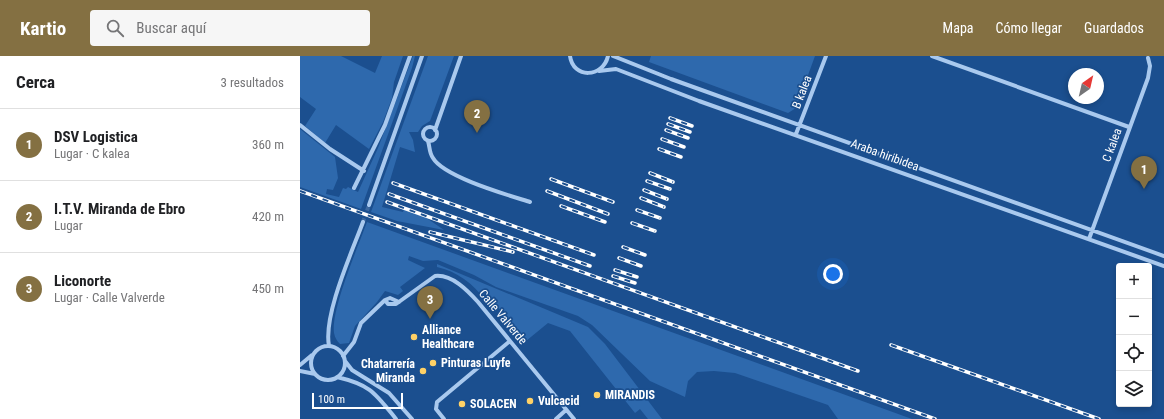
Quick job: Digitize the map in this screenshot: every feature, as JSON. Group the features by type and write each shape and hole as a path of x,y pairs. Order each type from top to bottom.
{"street":[{"path":"354,188 364,171 385,125 410,56"},
{"path":"369,205 422,56"},
{"path":"430,142 436,137 435,130 437,123 461,56"},
{"path":"599,71 606,62 608,56"},
{"name":"Araba hiribidea","path":"613,56 1164,256"},
{"name":"B kalea","path":"796,134 826,56"},
{"path":"932,56 1129,127"},
{"name":"Araba hiribidea","path":"569,57 574,67 583,73 589,74 616,69 699,101 796,134 1164,266"},
{"name":"C kalea","path":"1089,240 1148,78 1150,66 1148,58"},
{"path":"437,123 426,129 423,135 430,142 432,158 445,169 468,180 530,202"},
{"path":"300,125 330,149 364,171"},
{"path":"430,128 435,130"},
{"path":"329,346 329,333 336,297 363,222"},
{"name":"Calle Valverde","path":"344,358 354,342 361,323 385,300 390,298 399,302 430,278 439,275 454,281 470,293 574,419"},
{"path":"444,419 436,409 436,404 510,341"},
{"path":"300,365 323,347 329,346 338,350 352,370 389,393 412,419"},
{"path":"314,354 311,360 311,368 315,374"},
{"path":"337,378 345,367 344,358"},
{"path":"300,371 315,374 325,380 337,378 356,382 373,391 396,419"},
{"path":"556,419 566,410"}],"shaded area":[{"path":"300,56 341,56 375,73 382,56 403,56 394,82 392,98 383,122 369,149 336,125 325,143 305,126 316,109 300,97"},
{"path":"413,56 415,56 412,68 361,209 300,187 300,129 335,157 338,178 333,190 327,189 326,194 339,197 343,188 346,189 348,187 358,192 378,148"},
{"path":"428,56 454,56 430,121 422,126 418,132 409,132 413,140 415,152 400,147 382,207 403,212 404,209 425,217 444,230 397,221 371,212"},
{"path":"651,56 815,56 796,108 788,113 649,62"},
{"path":"367,222 912,419 838,419 828,405 735,373 714,371 697,372 688,381 685,397 650,381 592,325 578,316 496,287 474,275 438,260 423,261 409,256 408,260 425,268 400,287 403,291 398,295 385,291 355,326 349,343 340,344 334,333 334,322 346,278"},
{"path":"437,264 588,327 605,344 662,419 648,419 640,409 635,413 570,331 548,323 526,341 488,295 485,300 476,289 464,279 458,275 437,267"}],"tunnel":[{"path":"363,222 369,205"}],"railway":[{"path":"670,118 692,126"},
{"path":"668,124 690,132"},
{"path":"666,130 688,138"},
{"path":"662,139 684,147"},
{"path":"659,149 681,157"},
{"path":"650,173 673,182"},
{"path":"551,179 613,202"},
{"path":"647,181 670,189"},
{"path":"393,183 594,255"},
{"path":"644,190 667,199"},
{"path":"300,191 935,419"},
{"path":"547,191 608,214"},
{"path":"389,194 590,266"},
{"path":"641,198 664,207"},
{"path":"387,202 858,371"},
{"path":"561,206 605,222"},
{"path":"637,210 660,218"},
{"path":"632,223 655,231"},
{"path":"430,232 513,252"},
{"path":"623,247 645,255"},
{"path":"619,258 641,266"},
{"path":"615,270 637,277"},
{"path":"613,276 635,283"},
{"path":"891,345 1099,419"}],"place":[{"name":"I.T.V. Miranda de Ebro","path":"477,133"},
{"name":"DSV Logistica","path":"1144,189"},
{"name":"Liconorte","path":"430,319"},
{"name":"Alliance Healthcare","path":"414,337"},
{"name":"Pinturas Luyfe","path":"433,363"},
{"name":"Chatarrería Miranda","path":"423,371"},
{"name":"MIRANDIS","path":"597,395"},
{"name":"Vulcacid","path":"530,401"},
{"name":"SOLACEN","path":"462,404"}]}
